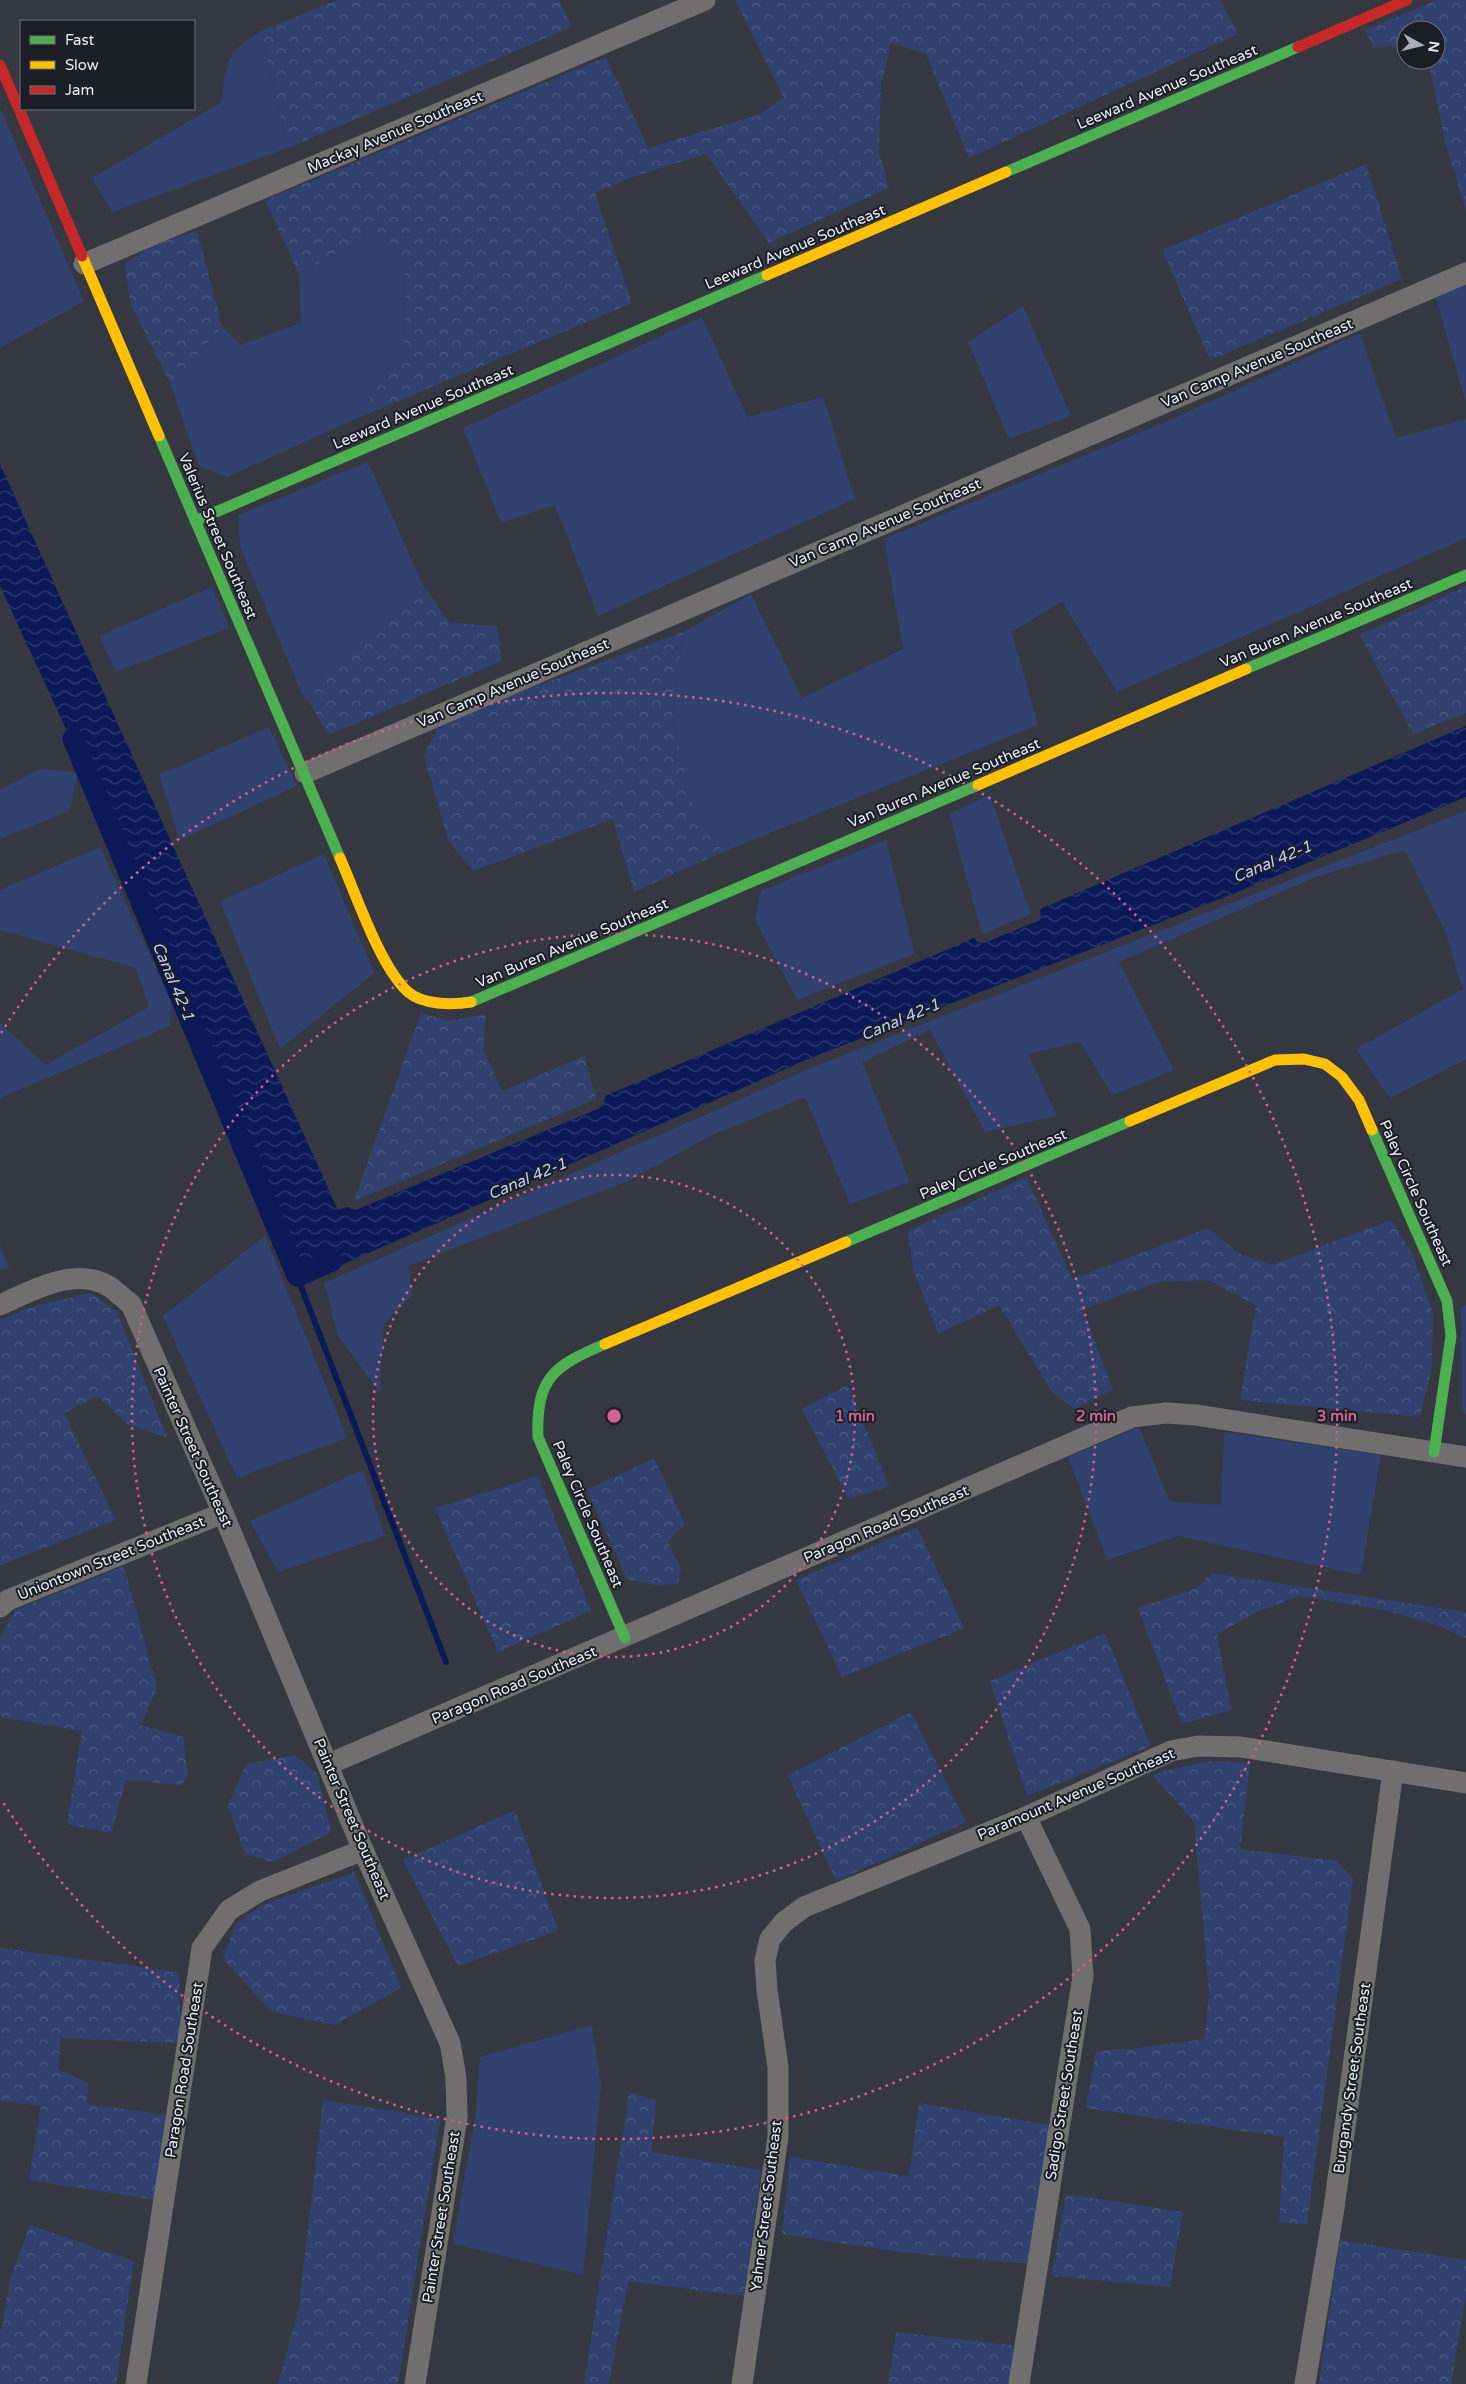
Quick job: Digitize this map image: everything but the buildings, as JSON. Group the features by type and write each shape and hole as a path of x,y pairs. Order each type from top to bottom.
{"street":[{"name":"Mackay Avenue Southeast","path":"84,264 705,0"},
{"name":"Leeward Avenue Southeast","path":"195,521 1407,0"},
{"name":"Valerius Street Southeast","path":"0,64 84,264 389,971 408,993 430,1001"},
{"name":"Van Camp Avenue Southeast","path":"305,773 1466,273"},
{"name":"Van Buren Avenue Southeast","path":"430,1001 455,1005 476,1000 1466,575"},
{"name":"Paley Circle Southeast","path":"625,1638 538,1437 537,1417 541,1393 556,1370 579,1355 1275,1060 1301,1057 1320,1062 1343,1076 1359,1100 1447,1301 1451,1336 1434,1452"},
{"name":"Painter Street Southeast","path":"0,1305 54,1282 82,1278 109,1286 131,1304 223,1513 329,1764 363,1850 450,2043 456,2078 457,2117 415,2384"},
{"name":"Paragon Road Southeast","path":"329,1764 625,1638 1132,1417 1166,1413 1196,1415 1466,1457"},
{"name":"Uniontown Street Southeast","path":"0,1607 8,1600 223,1513"},
{"name":"Paramount Avenue Southeast","path":"770,1939 784,1922 804,1907 1026,1817 1170,1751 1198,1746 1241,1747 1466,1783"},
{"name":"Burgandy Street Southeast","path":"1305,2384 1334,2208 1393,1771"},
{"name":"Sadigo Street Southeast","path":"1019,2384 1083,1976 1080,1928 1026,1817"},
{"name":"Paragon Road Southeast","path":"136,2384 202,1948 228,1910 260,1891 363,1850"},
{"name":"Yahner Street Southeast","path":"742,2384 778,2137 778,2067 767,1990 765,1960 770,1939"}],"green space":[{"path":"338,0 559,0 572,27 288,148 261,31"},
{"path":"735,0 1221,0 1237,34 969,158 926,54 891,43 881,85 879,152 889,188 769,243 706,154 635,176 595,193 632,303 365,415 375,381 404,353 405,263 377,231 299,274 265,200 606,57 648,148 758,115 784,98"},
{"path":"1437,0 1466,0 1466,210 1446,145 1430,70 1446,70 1446,20 1396,20 1396,46 1374,48 1365,30"},
{"path":"261,31 288,148 112,212 92,178 222,102 225,77 230,60 240,46"},
{"path":"0,108 84,301 0,348"},
{"path":"1366,164 1402,279 1210,360 1162,250"},
{"path":"197,231 222,326 171,385 130,302 125,264 153,245"},
{"path":"377,231 405,263 404,353 375,381 365,415 227,477 199,466 171,385 222,326 240,345 301,323 299,274"},
{"path":"1466,283 1466,403 1435,295"},
{"path":"1023,306 1071,416 1009,439 968,342"},
{"path":"702,317 747,417 823,397 855,499 598,616 555,505 501,523 463,428"},
{"path":"1360,333 1396,438 1466,419 1466,538 1117,692 1062,601 1012,632 1038,725 723,852 693,807 672,718 683,632 751,594 802,698 903,649 884,539 1172,419"},
{"path":"368,462 423,585 322,672 311,705 302,694 240,546 238,515"},
{"path":"423,585 450,623 497,626 502,661 328,735 311,705 322,672"},
{"path":"1466,586 1466,713 1413,734 1360,635"},
{"path":"212,587 229,628 116,672 99,636"},
{"path":"683,632 672,718 693,806 723,852 634,892 613,819 473,871 449,842 424,757 440,722"},
{"path":"269,727 297,786 180,840 159,775"},
{"path":"39,769 78,772 69,811 0,839 0,790"},
{"path":"990,795 1031,914 982,934 949,814"},
{"path":"1466,811 1466,1059 1390,1098 1356,1049 1463,989 1445,931 1405,850 1316,877 1119,962 1174,1070 1112,1095 1080,1042 1028,1054 1057,1116 985,1132 930,1030 862,1062 910,1182 850,1204 805,1097 708,1137 628,1181 408,1266 412,1295 384,1324 380,1393 338,1336 324,1283 813,1067"},
{"path":"886,840 914,954 797,1000 755,920 761,891"},
{"path":"100,847 171,1001 170,1026 0,1098 0,1023 45,1065 149,1007 136,968 0,930 0,890"},
{"path":"324,854 374,973 280,1049 220,901"},
{"path":"421,1013 449,1021 486,1014 483,1049 502,1091 584,1056 596,1099 354,1201"},
{"path":"1026,1177 1072,1279 1208,1228 1238,1253 1272,1265 1391,1220 1413,1255 1433,1313 1432,1368 1420,1417 1240,1400 1256,1305 1208,1280 1159,1282 1083,1309 1113,1390 1075,1409 1052,1392 999,1305 938,1334 913,1269 908,1231"},
{"path":"265,1236 347,1438 237,1478 163,1316"},
{"path":"0,1244 9,1268 0,1271"},
{"path":"91,1293 117,1312 167,1438 127,1424 98,1396 64,1413 116,1520 0,1565 0,1320 38,1305"},
{"path":"1466,1305 1466,1414 1462,1413 1461,1307"},
{"path":"848,1385 889,1486 849,1499 802,1409"},
{"path":"1139,1427 1170,1502 1221,1505 1224,1432 1381,1455 1361,1575 1178,1536 1107,1560 1068,1457"},
{"path":"654,1458 685,1524 668,1541 681,1570 678,1584 654,1585 627,1579 587,1490"},
{"path":"363,1470 385,1536 278,1572 250,1521"},
{"path":"538,1476 591,1611 498,1652 435,1508"},
{"path":"917,1527 964,1628 842,1677 796,1580"},
{"path":"124,1566 157,1688 141,1725 183,1737 188,1777 181,1785 126,1780 111,1833 67,1824 82,1731 0,1717 0,1638 15,1610"},
{"path":"1212,1573 1466,1612 1466,1638 1437,1625 1381,1609 1300,1596 1257,1612 1217,1634 1231,1710 1182,1724 1138,1608 1197,1588"},
{"path":"1105,1633 1151,1746 1027,1796 990,1681"},
{"path":"911,1712 966,1822 836,1881 788,1775"},
{"path":"295,1755 317,1774 331,1832 273,1862 245,1854 228,1806 246,1764"},
{"path":"1209,1761 1250,1763 1240,1849 1337,1861 1353,1879 1307,2224 1279,2223 1284,2137 1086,2108 1096,2051 1139,2048 1205,2039 1209,1992 1194,1822 1152,1774"},
{"path":"515,1810 558,1931 458,1966 403,1860"},
{"path":"355,1872 401,1988 334,2025 270,2011 223,1958 236,1924 260,1906"},
{"path":"0,1948 179,1972 181,2043 60,2038 59,2070 88,2083 87,2104 168,2115 155,2200 29,2180 41,2106 0,2101"},
{"path":"592,2025 601,2086 583,2275 453,2244 476,2112 480,2057"},
{"path":"629,2092 656,2100 651,2152 761,2170 744,2296 628,2281 609,2384 584,2384"},
{"path":"323,2100 440,2119 398,2384 278,2384 299,2306"},
{"path":"919,2103 1051,2125 1029,2264 899,2252 782,2234 790,2157 909,2176"},
{"path":"1066,2194 1183,2212 1170,2287 1052,2276"},
{"path":"30,2225 134,2261 116,2384 0,2384 0,2329 2,2329 10,2280"},
{"path":"1340,2240 1466,2260 1466,2295 1451,2384 1319,2384"},
{"path":"896,2332 1018,2346 1011,2384 888,2384"}],"water":[{"path":"0,464 338,1210 347,1207 358,1209 600,1108 604,1104 605,1096 974,938 978,942 984,943 1035,922 1041,917 1040,909 1466,726 1466,797 1230,895 808,1059 319,1275 310,1284 88,775 87,768 82,764 0,586"}],"waterway":[{"name":"Canal 42-1","path":"73,739 297,1276 332,1261"},
{"path":"297,1276 446,1662"}],"traffic: fast":[{"path":"1006,172 1298,47"},
{"path":"195,521 767,275"},
{"path":"159,436 340,858"},
{"path":"1246,669 1466,575"},
{"path":"471,1002 978,785"},
{"path":"846,1242 1130,1121"},
{"path":"1372,1130 1447,1301 1451,1336 1434,1452"},
{"path":"605,1344 573,1359 552,1376 540,1400 538,1437 625,1638"}],"traffic: slow":[{"path":"767,275 1006,172"},
{"path":"82,256 159,436"},
{"path":"978,785 1246,669"},
{"path":"340,858 378,948 398,981 408,992 430,1002 447,1004 471,1002"},
{"path":"1130,1121 1275,1060 1304,1059 1325,1064 1342,1077 1359,1100 1372,1130"},
{"path":"605,1344 846,1242"}],"traffic: jam":[{"path":"1298,47 1407,0"},
{"path":"0,65 82,256"}]}
